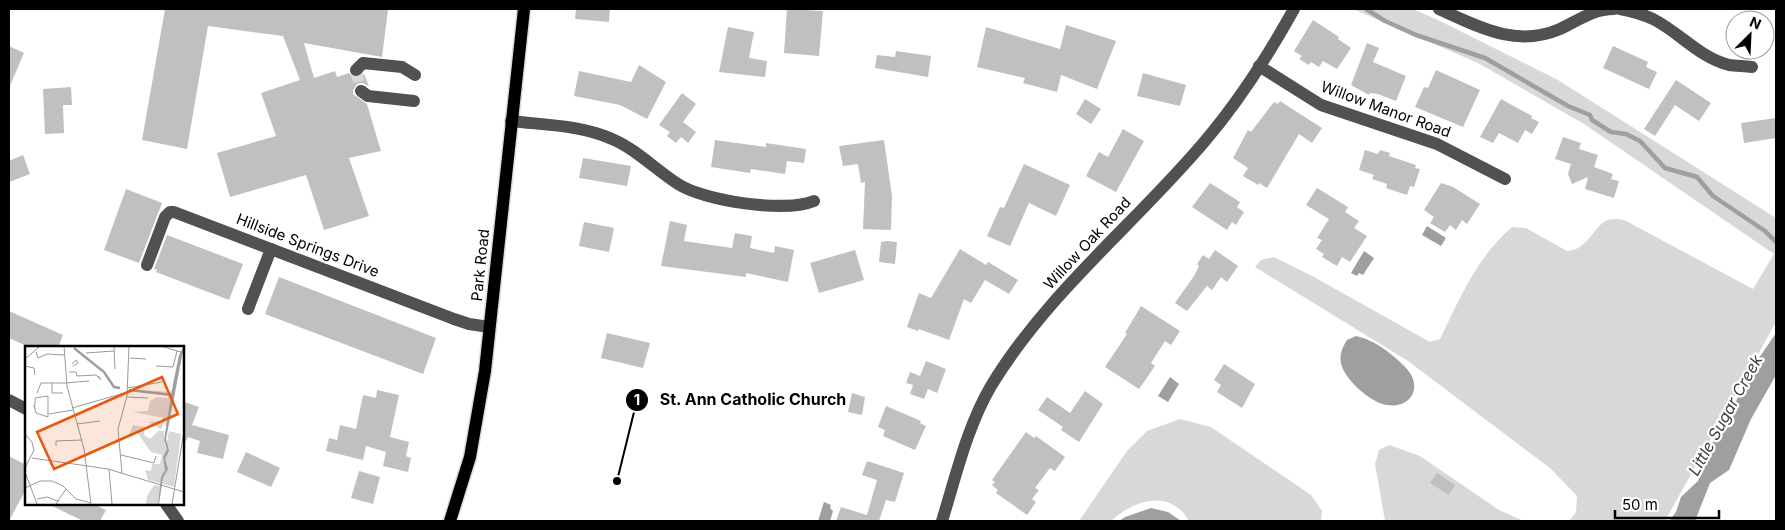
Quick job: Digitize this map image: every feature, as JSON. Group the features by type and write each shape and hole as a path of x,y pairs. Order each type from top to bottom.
{"main road":[{"name":"Park Road","path":"450,521 470,458 484,371 524,9"}],"street":[{"name":"Willow Oak Road","path":"942,521 981,406 1018,344 1040,316 1206,141 1259,66 1294,9"},
{"path":"1439,9 1500,35 1530,37 1561,28 1595,11 1614,9"},
{"path":"1620,9 1638,12 1655,20 1718,61 1729,65 1752,67"},
{"path":"356,70 363,64 402,67 415,74"},
{"name":"Willow Manor Road","path":"1259,66 1321,106 1437,144 1505,179"},
{"path":"361,91 368,96 414,101"},
{"path":"512,121 579,129 611,138 678,184 704,196 780,207 796,207 814,201"},
{"name":"Hillside Springs Drive","path":"147,264 164,220 170,212 177,212 454,319 469,324 489,327"},
{"path":"248,309 271,249"},
{"path":"9,400 25,409"},
{"path":"167,505 178,521"}],"shaded area":[{"path":"1353,9 1413,9 1438,20 1558,80 1776,218 1776,322 1665,521 1569,521 1576,512 1577,496 1550,468 1408,361 1255,267 1261,260 1274,257 1314,277 1430,342 1440,339 1462,293 1479,265 1489,251 1512,227 1526,228 1567,251 1577,249 1585,243 1603,222 1616,219 1626,221 1753,289 1774,254 1584,124 1478,63"},
{"path":"1427,226 1446,238 1441,246 1422,235"},
{"path":"1364,251 1374,258 1363,275 1359,273 1357,276 1351,273"},
{"path":"1776,333 1776,375 1751,419 1729,470 1710,483 1695,521 1669,521 1676,512 1681,497 1698,481 1708,447 1721,434 1750,371"},
{"path":"1356,336 1384,349 1407,369 1414,383 1412,395 1408,400 1402,404 1395,405 1381,403 1368,396 1350,380 1341,365 1341,354 1347,340"},
{"path":"1170,377 1179,384 1168,402 1158,396"},
{"path":"1180,419 1211,427 1311,495 1322,511 1321,521 1189,521 1172,504 1152,501 1130,508 1111,521 1079,521 1127,451 1147,431"},
{"path":"1389,445 1420,456 1499,510 1524,521 1385,521 1375,464 1379,450"},
{"path":"824,502 831,505 830,508 833,511 830,521 818,521"},
{"path":"1151,508 1168,512 1181,521 1119,521 1125,517"}],"building":[{"path":"165,9 388,10 382,57 304,43 314,78 335,71 337,77 349,73 353,78 358,78 364,74 369,86 362,83 357,84 353,94 367,104 381,151 349,158 369,216 324,230 306,175 230,197 217,153 276,136 261,93 300,80 283,36 208,26 187,149 142,140"},
{"path":"576,9 610,9 609,22 575,19"},
{"path":"787,9 823,11 819,56 784,53"},
{"path":"1313,20 1339,37 1338,39 1351,48 1337,69 1323,61 1319,67 1311,62 1309,65 1299,59 1302,56 1294,51"},
{"path":"1066,25 1116,41 1097,89 1061,75 1057,92 1023,83 1025,78 977,67 986,27 1060,49"},
{"path":"728,27 754,32 749,58 767,61 765,77 719,72"},
{"path":"1367,43 1379,48 1373,62 1406,76 1396,101 1378,94 1370,93 1369,95 1351,85"},
{"path":"9,46 24,53 9,88"},
{"path":"1613,46 1648,62 1646,67 1657,72 1649,89 1603,68"},
{"path":"896,51 931,56 928,77 875,68 877,55 895,57"},
{"path":"639,65 666,82 647,119 620,105 574,96 579,71 631,82"},
{"path":"1436,70 1480,90 1463,127 1415,107 1424,87 1428,88"},
{"path":"1143,73 1186,85 1180,106 1137,96"},
{"path":"1676,80 1711,103 1699,121 1675,105 1655,136 1644,129"},
{"path":"71,87 72,105 63,105 64,133 45,134 43,89"},
{"path":"682,93 696,104 683,122 696,132 688,143 681,137 676,143 667,136 670,132 659,125"},
{"path":"1085,99 1101,109 1091,124 1076,114"},
{"path":"1501,99 1532,116 1531,118 1539,122 1532,134 1525,130 1518,143 1499,133 1493,143 1480,137"},
{"path":"1280,101 1322,128 1312,143 1299,134 1267,188 1243,176 1248,168 1233,158 1248,130 1251,132 1274,102 1278,104"},
{"path":"1776,118 1776,138 1744,143 1741,123"},
{"path":"1123,129 1144,141 1116,192 1086,176 1099,152 1108,157"},
{"path":"1563,137 1581,143 1579,149 1598,155 1594,167 1613,174 1611,179 1619,181 1614,198 1585,189 1588,177 1572,184 1568,174 1571,164 1555,159"},
{"path":"715,140 766,147 766,143 806,149 804,163 787,161 785,174 751,169 750,173 711,167"},
{"path":"884,140 892,196 891,230 863,229 865,182 861,183 858,164 843,166 839,146"},
{"path":"1365,150 1378,154 1380,150 1390,153 1389,156 1416,165 1415,168 1420,169 1414,187 1410,186 1407,195 1386,188 1387,184 1372,179 1374,175 1359,170"},
{"path":"23,155 30,174 9,182 9,161"},
{"path":"583,158 631,166 627,186 579,178"},
{"path":"1024,164 1070,185 1056,216 1029,203 1010,246 987,236 1000,207 1004,208"},
{"path":"1210,183 1240,202 1237,207 1244,212 1236,225 1232,222 1227,230 1192,207"},
{"path":"1441,183 1453,187 1480,204 1467,224 1462,220 1456,230 1450,225 1445,232 1430,223 1434,217 1424,210"},
{"path":"1317,188 1348,207 1345,212 1359,221 1354,228 1367,236 1350,262 1342,257 1337,266 1322,257 1324,254 1316,249 1322,240 1317,238 1329,219 1306,205"},
{"path":"126,189 162,203 139,263 104,250"},
{"path":"670,221 687,225 684,241 732,248 735,233 752,236 750,248 774,253 775,246 794,250 788,282 746,273 746,277 661,266"},
{"path":"584,222 614,228 609,252 579,246"},
{"path":"167,235 243,264 229,300 156,272 157,270 154,269"},
{"path":"881,242 897,242 895,264 879,262"},
{"path":"960,249 986,265 988,262 1018,280 1009,294 985,280 971,303 964,299 949,340 919,329 918,331 907,327 919,293 931,298"},
{"path":"855,250 864,280 819,293 810,263"},
{"path":"1215,250 1238,266 1227,282 1221,277 1212,290 1207,286 1187,311 1175,303 1194,276 1199,266 1197,264 1203,255 1209,259"},
{"path":"279,277 436,338 423,374 265,314"},
{"path":"1141,306 1180,331 1171,345 1165,341 1151,363 1155,366 1139,389 1105,367 1127,334 1125,333"},
{"path":"9,311 63,335 59,346 27,346 9,338"},
{"path":"607,333 650,343 643,368 601,358"},
{"path":"926,361 946,369 937,393 928,389 924,399 910,394 913,385 906,383 910,372 920,376"},
{"path":"1224,364 1255,384 1242,408 1217,392 1221,385 1214,380"},
{"path":"377,390 399,395 390,437 409,442 406,456 411,458 408,472 383,466 386,452 366,446 363,460 326,451 329,438 337,440 340,425 356,429 363,395 376,398"},
{"path":"1085,391 1103,404 1079,442 1061,430 1063,427 1038,410 1047,397 1070,413"},
{"path":"852,393 865,397 862,415 848,412"},
{"path":"184,402 199,407 192,425 229,435 223,459 197,453 200,441 188,437 184,444"},
{"path":"886,406 921,421 920,423 926,426 915,450 883,436 885,430 878,427"},
{"path":"1026,432 1034,438 1036,436 1065,457 1055,471 1050,468 1035,488 1039,490 1032,499 1036,502 1027,515 996,493 998,490 992,485 995,482 992,480"},
{"path":"246,452 280,468 271,487 237,472"},
{"path":"9,456 25,464 25,491 9,521"},
{"path":"867,461 904,473 895,502 886,500 879,521 836,521 841,507 867,515 877,480 862,475"},
{"path":"359,471 380,477 373,504 351,498"},
{"path":"1437,473 1455,485 1449,495 1430,483"},
{"path":"50,505 95,505 106,510 100,521 83,521"}],"waterway":[{"path":"1366,9 1385,21 1416,35 1485,58 1568,106 1590,115 1592,120 1611,132 1626,134 1640,141 1665,168 1697,177 1713,196 1765,231 1776,242"}],"tunnel":[{"path":"356,70 361,91"}],"place":[{"name":"St. Ann Catholic Church","path":"617,481"}],"water label":[{"name":"Little Sugar Creek","path":"1725,415"}]}
